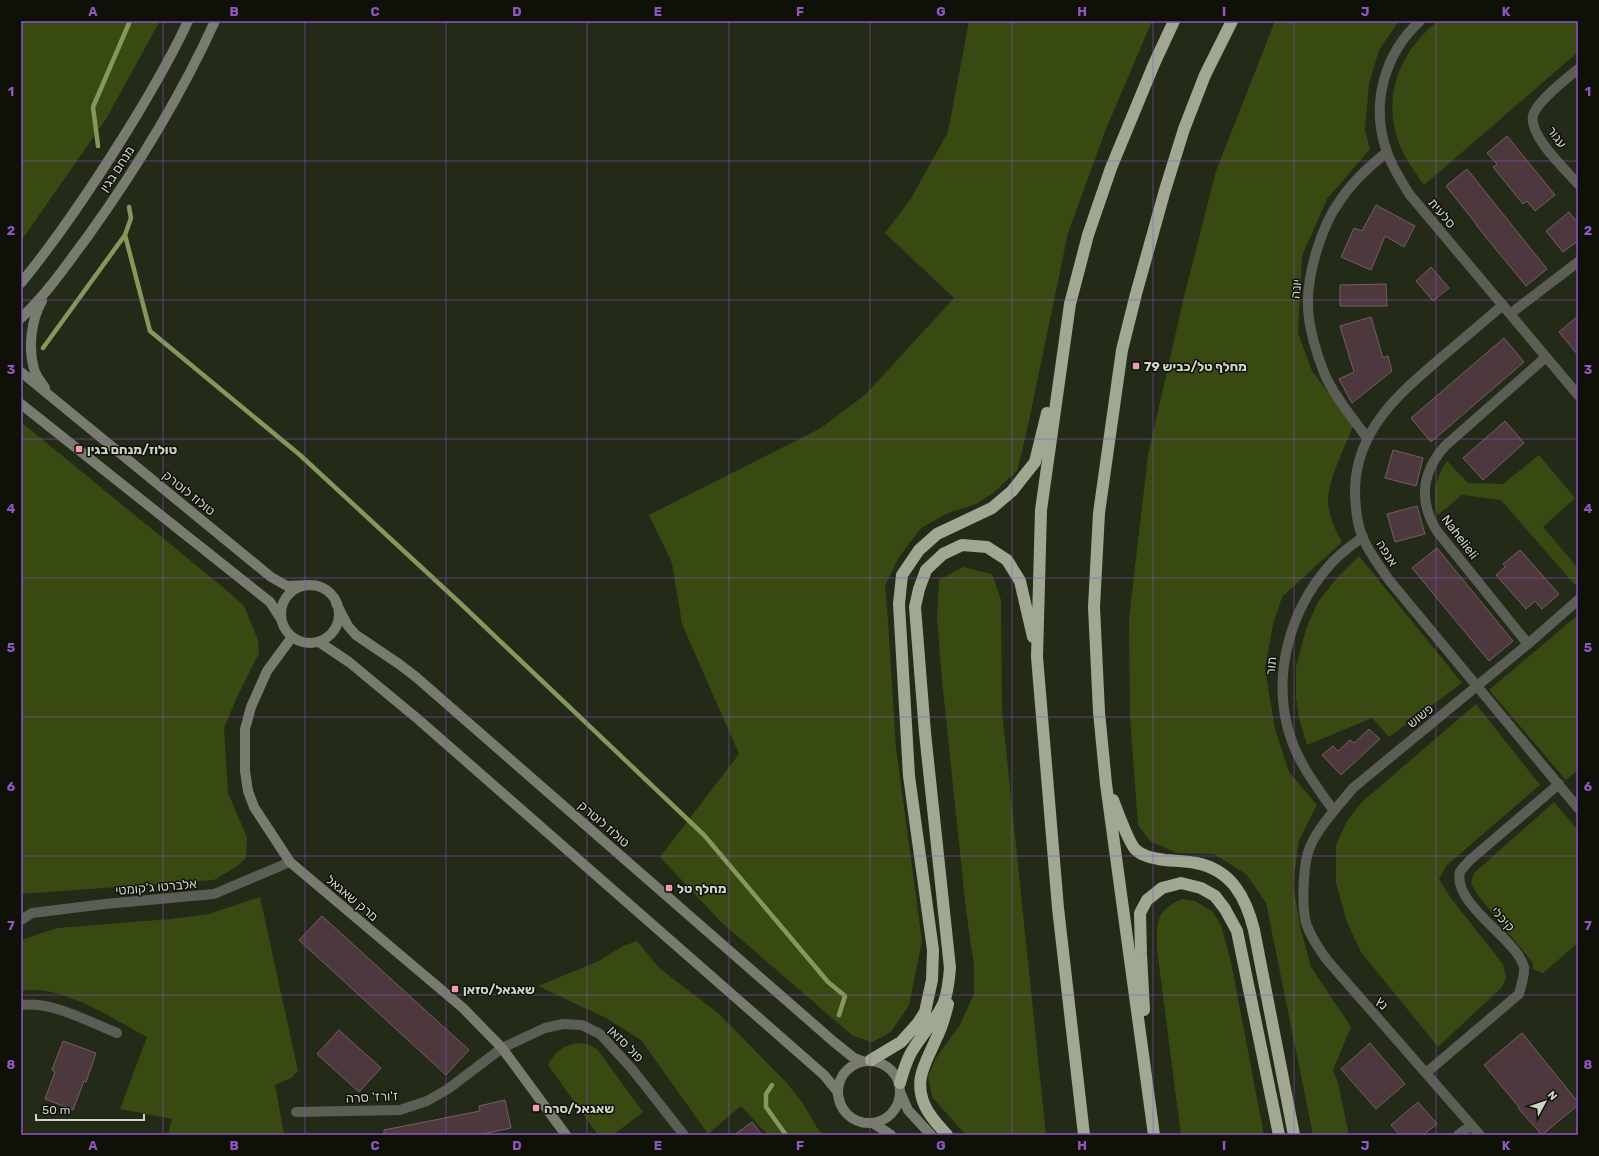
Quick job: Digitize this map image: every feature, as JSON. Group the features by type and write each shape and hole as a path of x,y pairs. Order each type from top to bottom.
{"highway":[{"path":"1084,1135 1058,908 1037,657 1041,510 1070,304 1088,235 1111,168 1154,64 1174,21"},
{"path":"1154,1135 1106,784 1099,712 1094,607 1100,513 1122,350 1136,294 1165,190 1184,129 1205,75 1232,21"},
{"path":"867,1060 902,1042 918,1023 925,1012 932,980 933,950 909,776 899,604 902,576 919,550 937,534 992,508 1012,491 1035,462 1062,354"},
{"path":"947,1135 925,1107 921,1094 920,1083 921,1071 944,1021 951,990 950,968 925,733 915,607 919,589 926,570 943,554 962,545 987,547 1007,560 1020,580 1037,657"},
{"path":"1106,784 1125,829 1136,850 1153,858 1196,863 1209,867 1223,874 1234,884 1243,897 1251,918 1294,1135"},
{"path":"1151,1115 1140,914 1147,900 1162,888 1181,883 1201,888 1215,896 1225,909 1237,931 1279,1135"},
{"path":"900,1088 905,1063 928,1030 944,1001 949,984 950,968"}],"main road":[{"name":"מנחם בגין","path":"21,284 36,265 114,153 148,96 188,21"},
{"name":"מנחם בגין","path":"21,318 56,280 103,215 134,167 187,77 215,21"},
{"path":"21,277 36,265"},
{"path":"49,395 34,370 31,354 34,324 39,307 56,280"},
{"name":"טולוז לוטרק","path":"21,372 271,577 287,586 310,585"},
{"path":"21,404 270,602 287,632 292,637 301,642 319,642 327,637 336,626 339,612 332,595 318,586 310,585 302,586 288,595 283,602 281,619"},
{"name":"טולוז לוטרק","path":"336,602 348,626 356,635 399,664 422,682 834,1042 854,1058 867,1060"},
{"name":"מרק שאגאל","path":"292,637 267,671 251,707 245,729 245,771 248,791 254,807 290,862 463,1008 502,1048 566,1135"},
{"path":"319,642 349,662 419,720 824,1075 837,1091 844,1112 853,1119 862,1123 873,1123 882,1121 889,1117 899,1102 900,1088"},
{"path":"840,1102 838,1092 839,1081 845,1072 852,1065 867,1060 880,1062 889,1067 895,1074 908,1110 931,1135"},
{"path":"873,1123 891,1135"}],"street":[{"name":"סלעית","path":"1420,21 1410,30 1399,45 1390,62 1383,81 1380,106 1382,131 1387,152 1399,177 1410,195 1578,395"},
{"name":"עגור","path":"1578,69 1540,104 1533,115 1533,125 1538,138 1578,184"},
{"name":"יונה","path":"1367,438 1344,407 1325,376 1311,326 1308,305 1309,284 1319,243 1337,203 1365,169 1387,152"},
{"path":"1510,314 1578,262"},
{"name":"אנפה","path":"1503,305 1411,383 1389,407 1367,438 1358,466 1355,507 1363,537 1376,561 1389,580 1578,808"},
{"name":"Nahelieli","path":"1528,644 1436,531 1428,516 1425,491 1431,467 1436,457 1445,446 1546,357"},
{"name":"תור","path":"1334,811 1297,754 1288,730 1283,703 1282,677 1286,651 1293,629 1300,610 1310,592 1328,567 1344,551 1363,537"},
{"name":"פשוש","path":"1305,870 1310,847 1334,811 1353,788 1478,686 1578,600"},
{"name":"קיכלי","path":"1426,1073 1519,994 1523,981 1524,968 1518,956 1469,901 1461,888 1460,872 1470,860 1559,784"},
{"name":"אלברטו ג'קומטי","path":"21,920 32,913 105,904 214,894 290,862"},
{"name":"נץ","path":"1305,870 1303,893 1306,924 1313,942 1480,1135"},
{"path":"21,1005 32,1003 49,1006 118,1033"},
{"name":"פול סזאן","path":"502,1048 545,1028 563,1024 582,1025 600,1034 632,1069 684,1135"},
{"name":"ז'ורז' סרה","path":"296,1112 400,1110 426,1100 448,1088 502,1048"},
{"path":"1458,1135 1471,1125"}],"green space":[{"path":"21,21 160,21 106,119 21,241"},
{"path":"969,21 1152,21 1106,129 1068,233 1026,435 1017,471 993,493 976,504 948,513 921,528 899,557 885,586 896,748 922,941 909,1005 891,1032 872,1042 853,1036 722,923 660,857 739,754 682,624 672,563 649,515 821,428 866,394 954,298 885,233 910,200 948,132"},
{"path":"1275,21 1399,21 1379,50 1369,84 1365,130 1370,149 1327,199 1302,256 1298,333 1312,371 1353,426 1334,471 1328,499 1332,522 1342,542 1282,597 1273,624 1265,669 1275,729 1289,772 1317,805 1299,840 1293,884 1300,926 1311,967 1351,1027 1333,1070 1338,1083 1349,1135 1313,1135 1266,903 1246,874 1214,854 1177,853 1150,841 1138,825 1130,717 1129,619 1148,455 1183,301 1216,171"},
{"path":"1438,21 1578,21 1578,52 1424,185 1400,146 1392,110 1393,93 1397,77 1404,61 1424,33"},
{"path":"21,422 244,606 258,640 259,653 237,697 224,728 228,793 247,837 246,858 236,867 214,880 21,894"},
{"path":"1539,455 1575,498 1543,527 1578,568 1578,582 1575,585 1501,500 1462,495 1438,515 1435,500 1437,480 1447,461 1468,483 1503,484"},
{"path":"1359,556 1462,683 1389,737 1372,718 1307,745 1299,718 1296,698 1296,667 1306,629 1318,602 1337,578"},
{"path":"963,567 992,574 1001,600 1002,711 1046,1135 966,1135 932,1097 928,1076 936,1058 960,1025 974,994 974,966 966,910 937,618 939,580"},
{"path":"1578,615 1578,770 1566,780 1489,690"},
{"path":"1476,704 1540,785 1446,866 1439,879 1450,897 1503,964 1506,978 1502,987 1438,1047 1361,952 1347,922 1336,883 1336,845 1347,821 1362,802"},
{"path":"1554,802 1578,830 1578,943 1543,973 1533,969 1533,963 1477,894 1471,883 1474,873"},
{"path":"260,897 298,1071 291,1078 275,1085 284,1135 168,1135 172,1119 120,1109 147,1037 102,1012 69,997 37,990 21,991 21,940 57,928 171,919 209,914"},
{"path":"1183,899 1195,901 1213,912 1221,925 1231,962 1264,1135 1181,1135 1157,950 1157,933 1159,919 1162,913 1174,903"},
{"path":"637,941 659,968 718,1013 786,1082 802,1102 819,1131 825,1135 768,1135 741,1106 708,1134 641,1040 606,1018 538,986 599,961 621,947"},
{"path":"576,1043 587,1044 597,1049 643,1112 613,1135 598,1135 548,1065 559,1051"}],"building":[{"path":"1507,136 1555,195 1535,211 1527,201 1523,204 1493,167 1497,164 1487,153"},
{"path":"1467,169 1547,269 1526,286 1446,186"},
{"path":"1376,205 1415,226 1404,247 1385,236 1371,270 1341,257 1354,228 1362,231"},
{"path":"1569,212 1578,223 1578,241 1563,252 1546,231"},
{"path":"1431,267 1449,288 1433,301 1416,281"},
{"path":"1386,284 1387,306 1340,306 1340,285"},
{"path":"1578,316 1578,355 1559,332"},
{"path":"1371,317 1383,358 1388,356 1392,371 1352,403 1339,379 1354,372 1340,326"},
{"path":"1504,338 1524,362 1431,442 1411,418"},
{"path":"1505,421 1524,443 1483,480 1463,458"},
{"path":"1393,450 1423,458 1416,486 1385,478"},
{"path":"1417,506 1425,534 1395,542 1387,514"},
{"path":"1437,548 1513,641 1489,661 1412,568"},
{"path":"1520,550 1559,594 1542,609 1535,601 1526,609 1496,575 1505,567 1503,564"},
{"path":"1369,729 1380,739 1341,775 1322,755 1333,746 1338,751 1350,740 1354,743"},
{"path":"322,916 469,1050 446,1075 299,940"},
{"path":"339,1030 381,1068 359,1092 317,1054"},
{"path":"1522,1033 1578,1102 1578,1105 1542,1135 1518,1108 1519,1107 1484,1065"},
{"path":"63,1041 96,1053 86,1082 84,1081 73,1110 45,1099 55,1072 52,1070"},
{"path":"1370,1043 1405,1084 1376,1109 1341,1069"},
{"path":"505,1100 511,1128 478,1135 384,1135 384,1130 480,1111 479,1106"},
{"path":"1418,1102 1437,1124 1423,1135 1400,1135 1391,1125"},
{"path":"752,1122 762,1135 734,1135"}],"waterway":[{"path":"98,146 93,107 130,21"},
{"path":"129,207 131,218 125,235 150,331 300,455 460,603 704,835 828,982 845,996 839,1015"},
{"path":"43,348 125,235"},
{"path":"772,1085 766,1094 766,1107 786,1135"}],"place":[{"name":"מחלף טל/כביש 79","path":"1136,366"},
{"name":"טולוז/מנחם בגין","path":"79,449"},
{"name":"מחלף טל","path":"669,888"},
{"name":"שאגאל/סזאן","path":"455,989"},
{"name":"שאגאל/סרה","path":"536,1108"}]}
